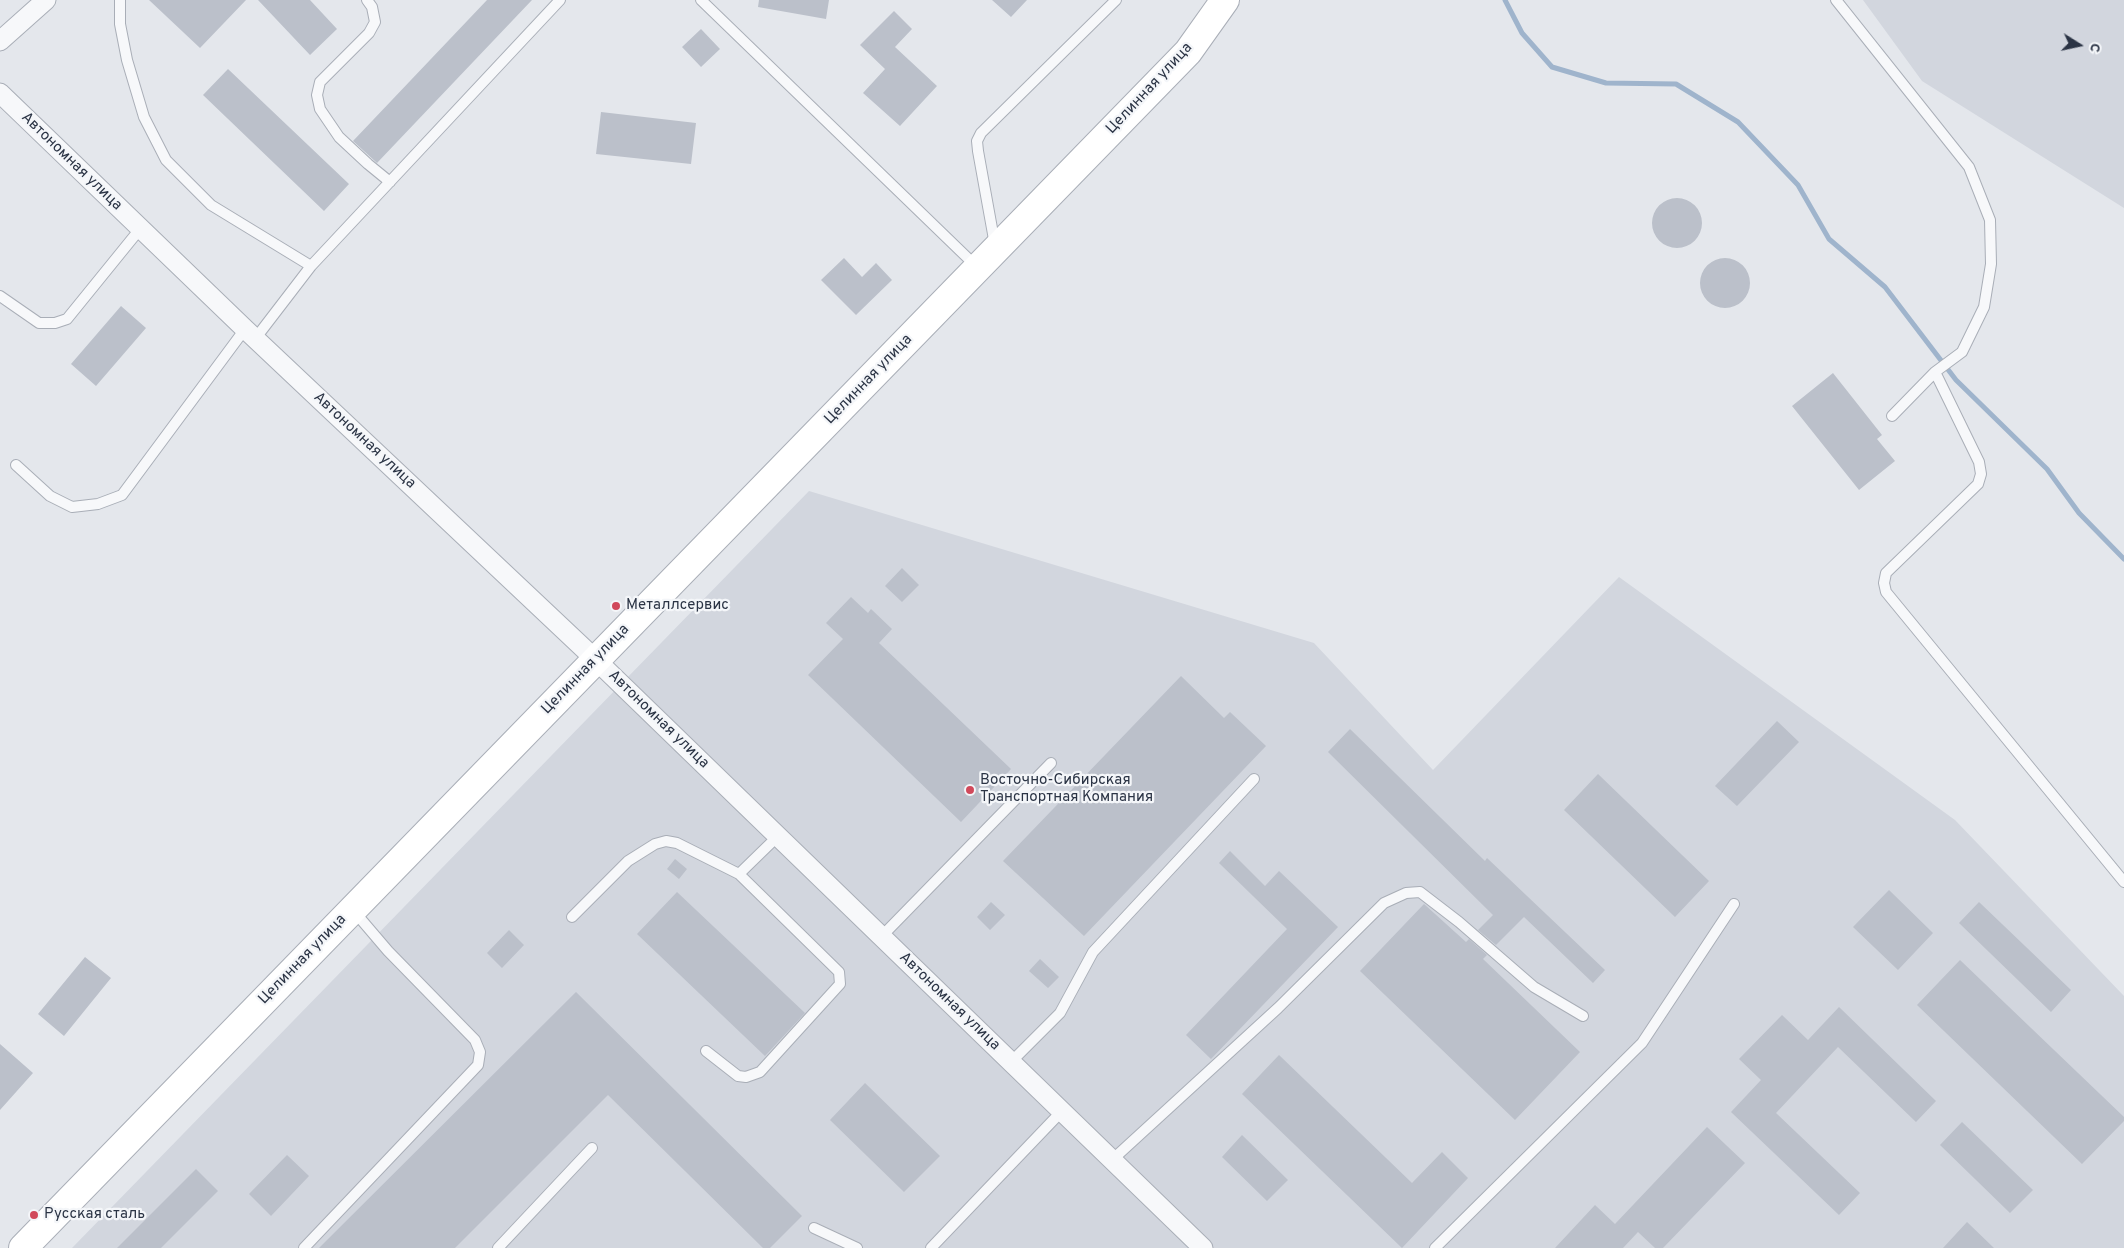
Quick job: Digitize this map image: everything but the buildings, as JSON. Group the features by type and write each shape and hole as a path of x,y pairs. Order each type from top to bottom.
{"street":[{"path":"0,41 46,0"},
{"name":"Целинная улица","path":"23,1248 1188,52 1225,0"},
{"name":"Автономная улица","path":"0,94 250,334 596,660 1203,1248"}],"lane":[{"path":"120,0 120,24 127,60 144,117 166,160 211,205 311,266"},
{"path":"367,0 372,7 375,22 369,33 320,82 317,95 320,109 340,137 390,182"},
{"path":"16,465 50,496 72,507 98,504 122,495 250,334 311,266 560,0"},
{"path":"701,0 987,260"},
{"path":"987,260 978,151 978,141 981,133 1116,0"},
{"path":"1836,0 1969,167 1990,220 1991,264 1984,307 1962,352 1935,372 1892,416"},
{"path":"0,296 39,323 55,323 67,319 140,229"},
{"path":"1935,372 1979,462 1981,474 1978,484 1886,573 1884,583 1886,592 2124,882"},
{"path":"882,936 1051,763"},
{"path":"1012,1062 1060,1013 1093,952 1254,779"},
{"path":"740,874 778,836"},
{"path":"572,917 628,861 655,844 666,841 676,843 740,874 839,972 840,984 760,1072 746,1077 738,1076 706,1051"},
{"path":"1112,1160 1278,1008 1384,904 1406,893 1420,892 1534,987 1583,1016"},
{"path":"1435,1248 1642,1043 1734,904"},
{"path":"304,1248 478,1065 480,1052 475,1040 388,951 352,910"},
{"path":"931,1248 1062,1111"},
{"path":"498,1248 592,1148"},
{"path":"814,1228 858,1248"}],"shaded area":[{"path":"1863,0 2124,0 2124,208 1922,81"},
{"path":"809,491 1314,643 1433,770 1619,577 1955,820 2124,996 2124,1248 72,1248"}],"waterway":[{"path":"1505,0 1522,33 1552,67 1606,83 1676,84 1738,122 1798,185 1829,239 1885,287 1956,380 2047,469 2079,513 2124,559"}],"place":[{"name":"Металлсервис","path":"616,606"},
{"name":"Восточно-Сибирская Транспортная Компания","path":"970,790"},
{"name":"Русская сталь","path":"34,1215"}]}
